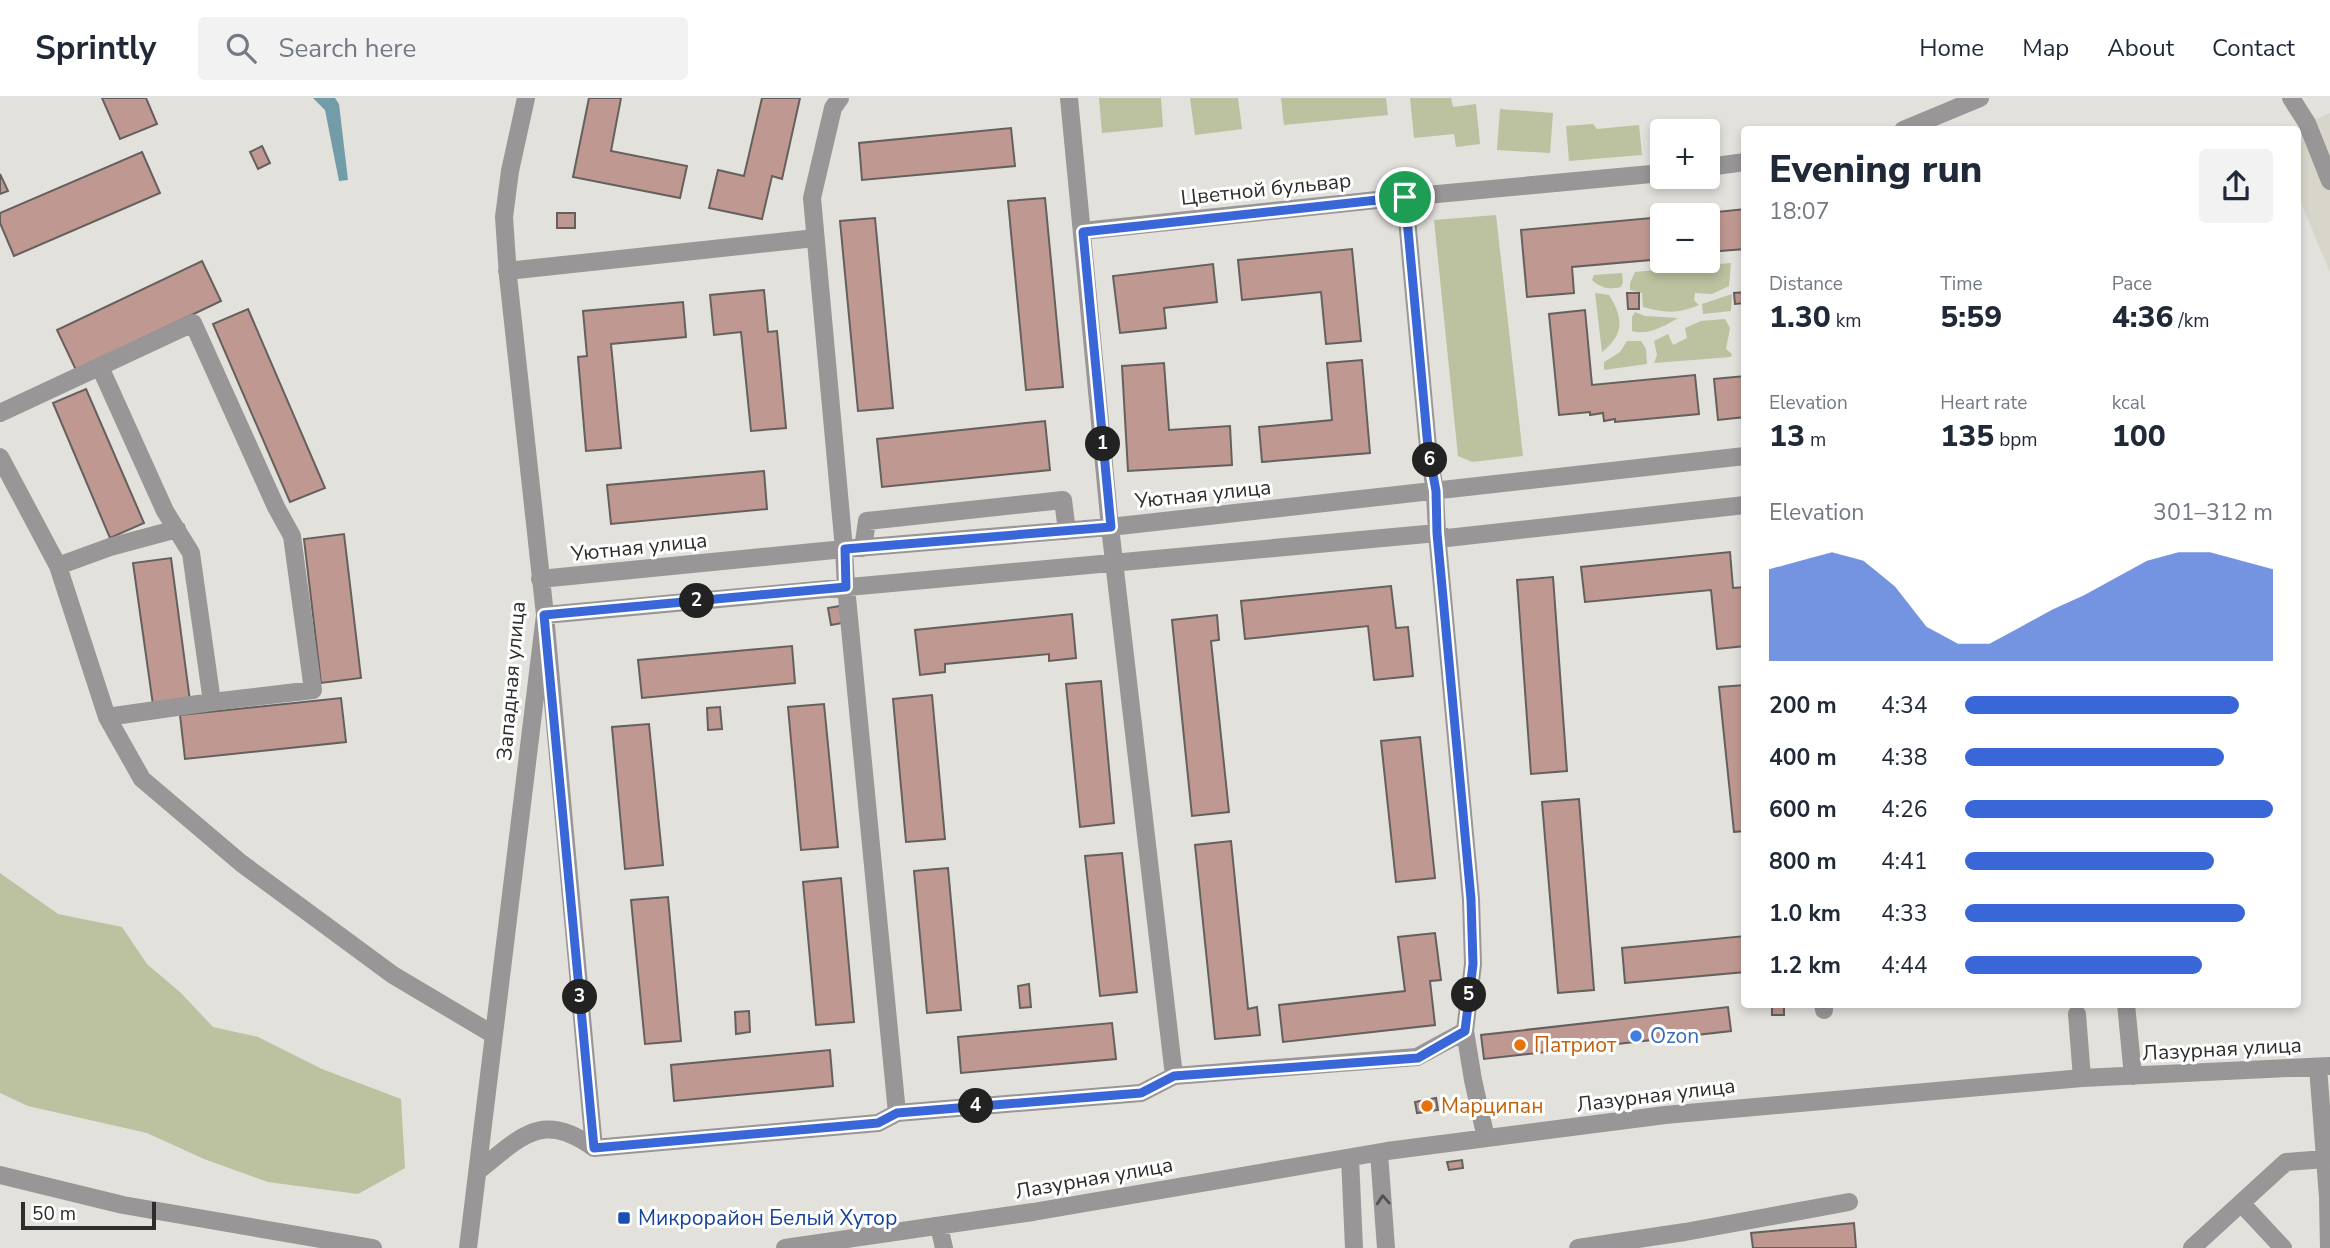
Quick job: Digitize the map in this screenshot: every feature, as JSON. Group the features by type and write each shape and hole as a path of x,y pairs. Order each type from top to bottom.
{"street":[{"name":"Западная улица","path":"468,1248 544,615 504,217 510,171 526,98"},
{"path":"840,98 833,108 812,198 845,549 846,587 897,1113"},
{"path":"1069,98 1111,527 1174,1076"},
{"path":"1913,126 1980,98"},
{"path":"2291,98 2325,158 2330,181"},
{"path":"1720,165 1741,163"},
{"name":"Цветной бульвар","path":"1083,232 1405,197 1650,174"},
{"path":"1405,197 1428,447 1436,491 1437,533 1471,899 1473,964 1465,1031 1472,1080 1486,1138"},
{"path":"508,271 815,238"},
{"path":"0,413 193,323 276,507 292,536 313,690 107,717"},
{"path":"100,367 165,511 191,553 212,702"},
{"name":"Уютная улица","path":"540,579 845,549 1111,527 1741,456"},
{"path":"0,457 58,566 107,717 142,779 241,863 393,975 494,1035"},
{"path":"863,548 867,521 1063,499 1068,531"},
{"path":"594,1148 544,615 1437,533 1447,538 1741,505"},
{"path":"58,566 110,547 177,529"},
{"path":"2126,1008 2133,1076"},
{"path":"2077,1014 2082,1078"},
{"path":"477,1178 513,1143 530,1133 549,1128 577,1136 594,1148 878,1123 897,1113 1141,1093 1174,1076 1418,1058 1465,1031"},
{"path":"2324,1067 2329,1248"},
{"name":"Лазурная улица","path":"785,1248 939,1226 1379,1153 1665,1115 2082,1078 2324,1067"},
{"path":"1379,1153 1386,1248"},
{"path":"1350,1158 1354,1248"},
{"path":"2192,1248 2286,1161 2325,1159"},
{"path":"0,1175 123,1205 373,1248"},
{"path":"1578,1248 1685,1233 1849,1202"},
{"path":"2241,1203 2283,1248"},
{"path":"939,1226 944,1248"},
{"path":"1685,1233 1696,1248"}],"shaded area":[{"path":"2330,113 2330,273 2301,202 2299,126"}],"green space":[{"path":"1099,98 1161,98 1163,127 1102,133"},
{"path":"1190,98 1238,98 1242,129 1195,135"},
{"path":"1281,98 1386,98 1388,115 1284,125"},
{"path":"1410,98 1451,98 1453,107 1476,104 1480,144 1456,147 1454,134 1414,138"},
{"path":"1500,109 1553,113 1550,153 1497,150"},
{"path":"1593,124 1597,129 1639,125 1642,155 1569,161 1566,126"},
{"path":"1496,215 1523,456 1472,462 1458,456 1434,220"},
{"path":"1731,263 1729,286 1712,294 1695,293 1694,300 1699,305 1684,310 1665,311 1643,307 1642,293 1630,290 1635,272 1720,273 1720,264"},
{"path":"1622,273 1621,287 1605,288 1592,280 1594,275"},
{"path":"1595,293 1609,295 1619,319 1618,332 1602,352"},
{"path":"1732,294 1731,311 1703,314 1702,304"},
{"path":"1635,312 1645,316 1678,318 1656,329 1638,332 1632,331 1632,317"},
{"path":"1725,319 1730,328 1726,349 1732,354 1731,357 1654,363 1657,355 1654,341 1668,334 1673,345 1687,338 1685,328 1701,321"},
{"path":"1627,341 1641,341 1646,349 1647,364 1604,370 1604,362 1620,352"},
{"path":"0,873 58,914 122,927 147,964 181,993 213,1027 258,1037 322,1069 401,1099 405,1168 358,1194 268,1182 204,1159 147,1133 28,1106 0,1093"}],"water":[{"path":"313,98 335,98 339,104 348,180 339,181 325,110"}],"building":[{"path":"102,98 146,98 157,124 120,139"},
{"path":"589,98 621,98 611,151 687,166 680,198 573,177"},
{"path":"762,98 800,98 782,179 772,176 762,219 709,208 718,170 744,176"},
{"path":"1011,128 1015,166 862,180 859,143"},
{"path":"262,146 270,163 258,169 250,152"},
{"path":"142,152 160,193 14,256 0,223 0,213"},
{"path":"0,174 8,191 0,194"},
{"path":"1045,198 1063,387 1026,390 1008,201"},
{"path":"1741,209 1741,249 1720,251 1720,212"},
{"path":"557,213 575,213 575,228 557,228"},
{"path":"875,218 893,408 858,411 840,221"},
{"path":"1650,218 1650,260 1572,267 1574,293 1527,297 1521,230"},
{"path":"1352,249 1361,341 1326,344 1321,292 1242,300 1238,260"},
{"path":"202,261 221,301 76,370 57,330"},
{"path":"1213,264 1217,302 1164,308 1166,328 1120,333 1113,276"},
{"path":"764,290 768,332 777,331 786,428 751,431 741,332 714,335 710,295"},
{"path":"1741,292 1741,303 1735,304 1734,293"},
{"path":"1627,293 1639,293 1639,309 1628,309"},
{"path":"683,302 686,337 611,344 621,448 586,451 578,357 587,356 583,311"},
{"path":"248,309 325,488 290,502 213,324"},
{"path":"1585,310 1592,385 1695,375 1699,414 1615,422 1615,419 1604,421 1603,413 1559,415 1549,314"},
{"path":"1362,360 1370,453 1262,462 1259,427 1332,420 1327,363"},
{"path":"1164,363 1169,430 1230,426 1232,465 1128,471 1122,366"},
{"path":"1741,376 1741,417 1718,420 1714,379"},
{"path":"86,389 144,523 110,538 53,403"},
{"path":"1045,421 1050,470 882,487 877,439"},
{"path":"764,471 767,509 611,524 607,485"},
{"path":"344,534 361,678 321,683 304,539"},
{"path":"1730,552 1733,588 1741,587 1741,646 1717,649 1711,590 1585,602 1581,567"},
{"path":"171,558 190,701 153,705 133,563"},
{"path":"1553,577 1567,771 1531,774 1517,580"},
{"path":"1391,586 1396,628 1408,627 1413,676 1374,680 1368,626 1245,639 1241,601"},
{"path":"840,606 842,623 831,625 828,608"},
{"path":"1072,614 1076,658 1049,661 1049,654 945,664 945,672 920,675 915,630"},
{"path":"1217,615 1219,640 1211,641 1229,812 1192,816 1172,620"},
{"path":"792,646 795,683 642,698 638,660"},
{"path":"1101,681 1114,823 1080,827 1066,684"},
{"path":"1741,685 1741,831 1734,832 1719,687"},
{"path":"932,695 945,839 906,842 893,699"},
{"path":"341,698 346,742 185,759 180,715"},
{"path":"824,704 838,847 801,850 788,707"},
{"path":"720,707 722,729 708,730 707,708"},
{"path":"649,724 663,865 625,869 612,727"},
{"path":"1420,737 1435,878 1396,882 1381,741"},
{"path":"1579,799 1594,990 1558,993 1542,802"},
{"path":"1231,841 1248,1009 1257,1007 1260,1035 1215,1039 1195,845"},
{"path":"1122,853 1137,992 1100,996 1085,856"},
{"path":"948,868 961,1010 927,1013 914,871"},
{"path":"841,878 854,1022 816,1025 803,882"},
{"path":"668,897 681,1041 645,1044 631,900"},
{"path":"1435,933 1441,980 1430,981 1435,1025 1283,1042 1279,1005 1405,991 1398,937"},
{"path":"1741,936 1741,972 1625,983 1622,948"},
{"path":"1029,984 1031,1007 1020,1008 1018,986"},
{"path":"1728,1007 1731,1031 1484,1059 1481,1035"},
{"path":"1772,1008 1784,1008 1784,1015 1772,1015"},
{"path":"749,1011 750,1032 736,1034 735,1012"},
{"path":"1112,1023 1116,1059 961,1073 958,1037"},
{"path":"830,1050 833,1086 674,1101 671,1065"},
{"name":"Марципан","path":"1436,1098 1438,1110 1417,1113 1415,1102"},
{"path":"1462,1160 1463,1168 1449,1170 1447,1162"},
{"path":"1854,1223 1856,1248 1753,1248 1751,1233"}],"place":[{"name":"Ozon","path":"1636,1036"},
{"name":"Патриот","path":"1520,1045"},
{"name":"Марципан","path":"1427,1106"},
{"name":"Микрорайон Белый Хутор","path":"624,1218"}],"route":[{"path":"1405,197 1428,447 1436,491 1437,533 1471,899 1473,964 1465,1031 1418,1058 1174,1076 1141,1093 897,1113 878,1123 594,1148 544,615 846,587 845,549 1111,527 1083,232 1405,197"}]}
